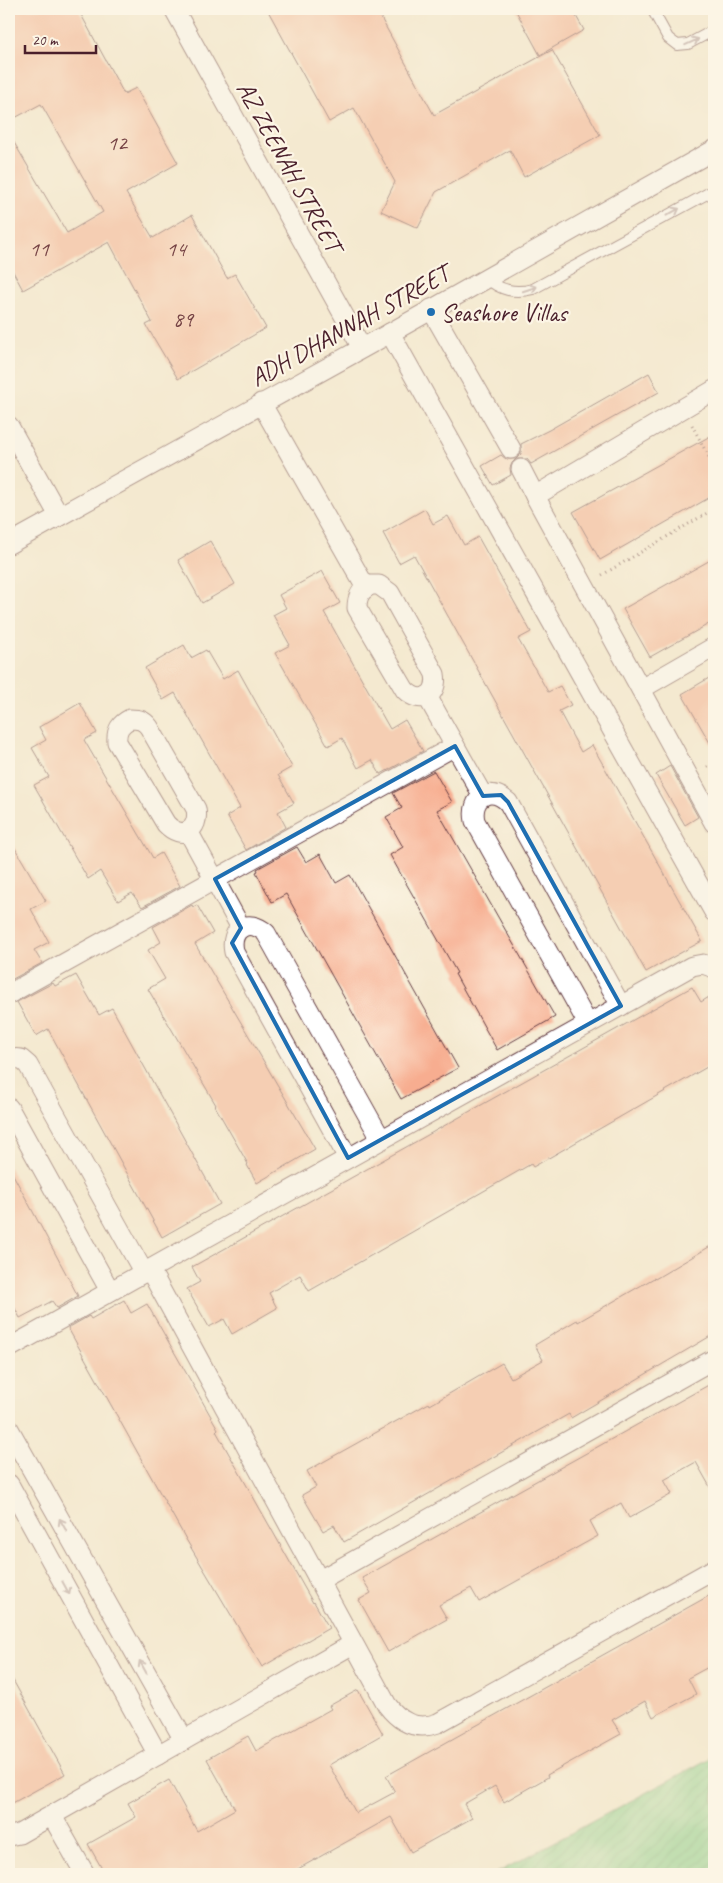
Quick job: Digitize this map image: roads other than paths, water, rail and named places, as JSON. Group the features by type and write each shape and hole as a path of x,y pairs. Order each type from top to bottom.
{"street":[{"name":"AZ ZEENAH STREET","path":"174,9 362,348"},
{"name":"ADH DHANNAH STREET","path":"9,544 390,333 714,150"},
{"path":"431,309 511,449"},
{"path":"390,333 714,912"},
{"path":"535,496 714,390"},
{"path":"261,403 366,588"},
{"path":"9,426 59,516"},
{"path":"521,469 714,823"},
{"path":"379,585 390,593 435,674 434,690 427,696 420,698 411,696 405,690 357,608 359,594 366,588 379,585"},
{"path":"641,689 714,647"},
{"path":"427,696 483,796"},
{"path":"130,719 138,719 150,727 196,809 195,825 188,831 180,833 172,831 166,824 116,742 118,728 124,722 130,719"},
{"path":"9,994 455,746"},
{"path":"588,1024 475,821 473,812 476,803 483,796 491,794 501,795 508,802 621,1006"},
{"path":"188,831 241,928"},
{"path":"348,1158 234,952 232,943 234,934 241,928 250,925 259,927 266,933 381,1139"},
{"path":"9,1348 692,966 703,964 714,968"},
{"path":"9,1058 21,1059 28,1065 147,1272 387,1705 401,1720 411,1725 429,1726 446,1718 714,1569"},
{"path":"9,1108 110,1291"},
{"path":"318,1581 714,1359"},
{"path":"9,1429 184,1740"},
{"path":"9,1484 158,1755"},
{"path":"9,1836 19,1834 52,1816 353,1644"},
{"path":"134,1712 160,1698"},
{"path":"52,1816 85,1874"}],"lane":[{"path":"652,9 668,38 677,45 688,44 714,30"},
{"path":"486,278 499,288 508,291 533,289 714,190"}],"place":[{"name":"Seashore Villas","path":"431,312"}]}
